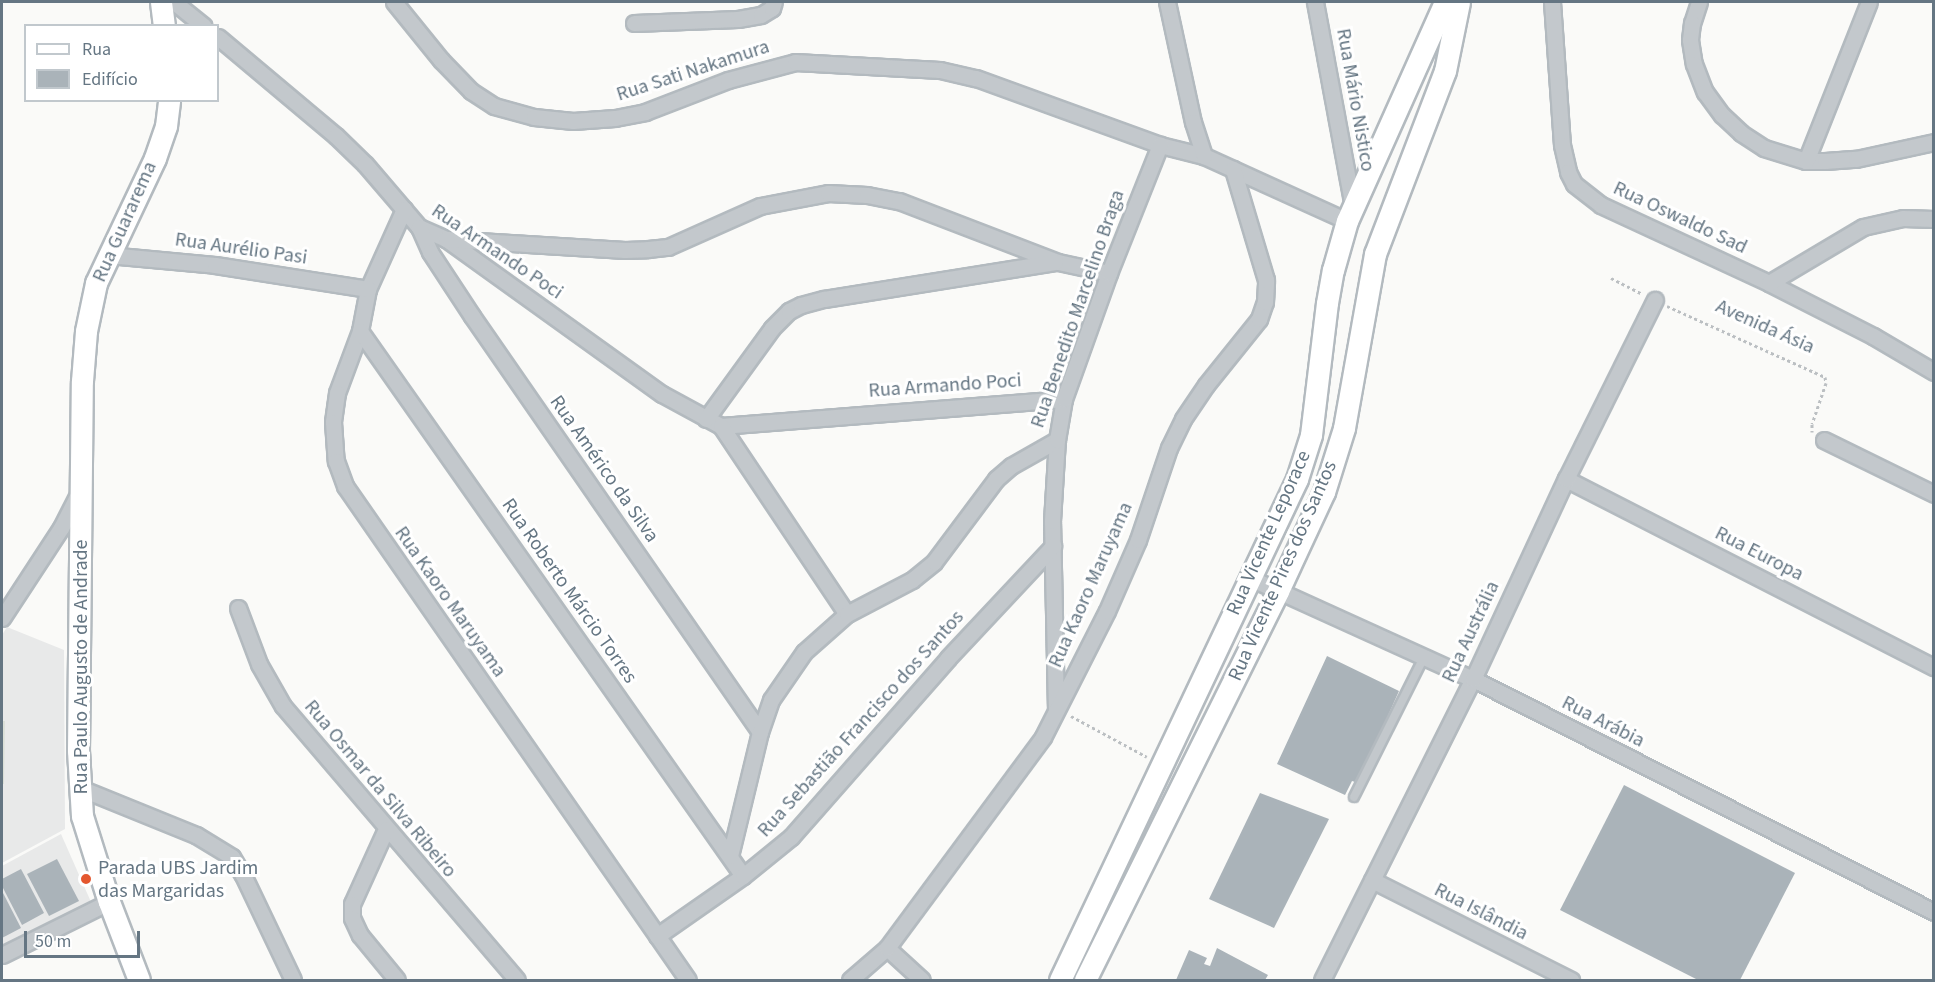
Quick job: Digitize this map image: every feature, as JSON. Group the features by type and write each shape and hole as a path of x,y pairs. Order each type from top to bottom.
{"main road":[{"path":"161,2 164,24"},
{"name":"Rua Vicente Leporace","path":"1060,981 1297,478 1311,435 1333,270 1350,214 1445,2"},
{"name":"Rua Vicente Pires dos Santos","path":"1085,981 1278,591 1324,492 1344,428 1375,255 1445,71 1459,2"},
{"path":"1420,58 1431,55 1438,57 1445,71"},
{"name":"Rua Guararema","path":"81,488 82,381 86,332 96,283 155,158 165,126 169,102"},
{"name":"Rua Paulo Augusto de Andrade","path":"81,488 80,788 82,816 109,902 139,981"}],"street":[{"path":"174,2 202,24"},
{"name":"Rua Sati Nakamura","path":"394,2 441,60 471,91 494,106 534,117 573,121 615,118 645,112 728,80 774,66 821,62 940,70 976,78 1160,145 1204,156 1350,214"},
{"path":"634,23 738,19 761,15 772,8 774,2"},
{"path":"1167,2 1193,122 1204,156"},
{"name":"Rua Mário Nistico","path":"1316,2 1350,214"},
{"name":"Rua Oswaldo Sad","path":"1552,2 1562,145 1568,172 1574,184 1601,205 1769,283 1874,336 1934,372"},
{"path":"1699,2 1692,23 1690,40 1694,64 1705,92 1722,115 1741,133 1764,148 1806,161 1856,159 1934,142"},
{"path":"1806,161 1869,2"},
{"name":"Rua Armando Poci","path":"219,38 336,136 419,227 446,239 662,394 721,426 884,411 1064,399"},
{"name":"Rua Benedito Marcelino Braga","path":"730,856 760,732 771,700 804,652 847,614 912,580 934,562 996,479 1011,466 1057,440 1064,399 1109,273 1160,145"},
{"name":"Rua Kaoro Maruyama","path":"850,981 887,948 1026,760 1057,711 1138,540 1169,448 1183,418 1206,385 1260,319 1266,280 1233,169"},
{"path":"446,239 625,250 668,247 760,206 828,194 867,195 899,201 1058,262 1109,273"},
{"name":"Rua Kaoro Maruyama","path":"404,209 368,289 360,331 337,393 333,422 336,461 345,486 688,981"},
{"path":"1769,283 1863,227 1903,218 1934,219"},
{"name":"Rua Américo da Silva","path":"419,227 430,252 472,315 760,732"},
{"path":"1004,241 1009,260 1007,270"},
{"name":"Rua Aurélio Pasi","path":"108,255 215,265 368,289"},
{"path":"706,419 772,328 789,311 801,305 1058,262"},
{"name":"Rua Austrália","path":"1322,981 1473,679 1566,479 1655,300"},
{"name":"Rua Roberto Márcio Torres","path":"360,331 743,876"},
{"path":"721,426 847,614"},
{"path":"1057,440 1053,546 1057,711"},
{"path":"1824,440 1934,494"},
{"name":"Rua Europa","path":"1566,479 1934,667"},
{"path":"2,618 61,528 81,488"},
{"name":"Rua Sebastião Francisco dos Santos","path":"657,936 743,876 791,837 948,658 1053,546"},
{"name":"Rua Arábia","path":"1250,578 1473,679 1934,912"},
{"name":"Rua Osmar da Silva Ribeiro","path":"238,608 258,664 283,706 517,981"},
{"path":"80,788 196,835 232,857 243,874 292,981"},
{"path":"386,829 352,904 352,918 360,935 397,981"},
{"name":"Rua Islândia","path":"1371,880 1572,981"},
{"path":"2,955 109,902"},
{"path":"887,948 905,975 922,981"}],"lane":[{"path":"1354,797 1424,657"}],"path":[{"name":"Avenida Ásia","path":"1611,278 1825,377 1826,383 1811,429 1824,440"},
{"path":"1057,711 1162,764"}],"shaded area":[{"path":"7,627 64,650 65,829 2,863 2,635"},
{"path":"2,721 5,721 4,784 2,784"},
{"path":"61,834 91,902 2,946 2,866"}],"building":[{"path":"1327,656 1399,691 1358,783 1352,781 1345,795 1277,764"},
{"path":"1624,785 1795,873 1740,980 1698,980 1560,910"},
{"path":"1260,793 1329,819 1274,928 1209,899"},
{"path":"57,859 79,901 49,916 27,874"},
{"path":"21,869 44,913 22,925 2,886 2,879"},
{"path":"2,891 21,928 2,938"},
{"path":"1217,948 1268,975 1265,980 1176,980 1189,950 1207,958 1204,964 1210,966"}],"place":[{"name":"Parada UBS Jardim das Margaridas","path":"86,879"}]}
